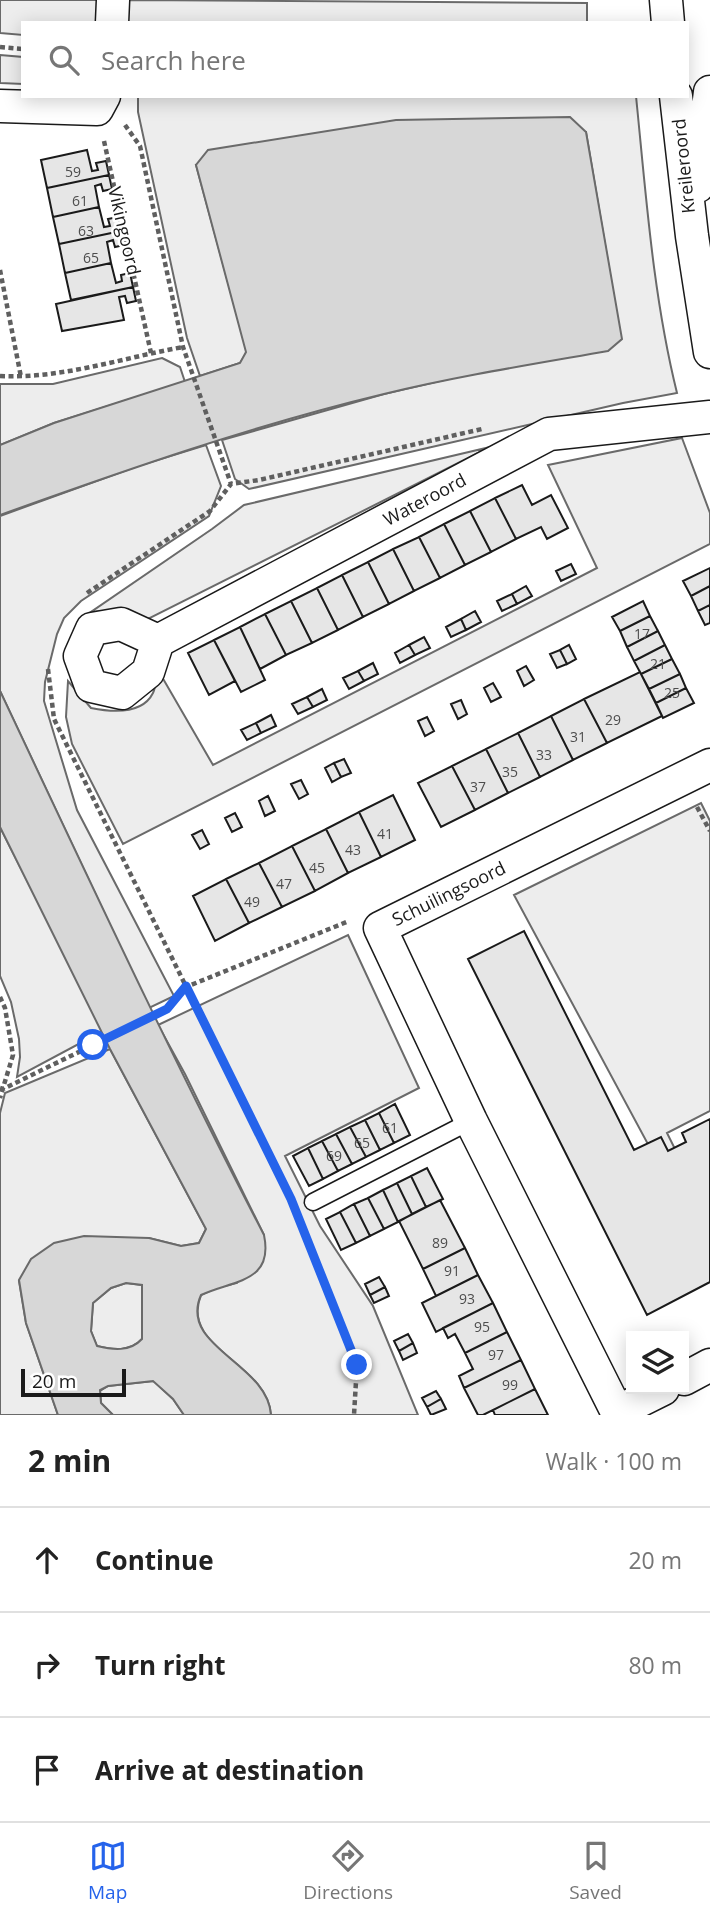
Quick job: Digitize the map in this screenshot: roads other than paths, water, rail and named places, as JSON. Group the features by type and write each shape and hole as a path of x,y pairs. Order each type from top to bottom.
{"street":[{"path":"112,21 113,0"},
{"path":"666,0 668,21"},
{"name":"Kreileroord","path":"692,236 710,92"},
{"name":"Kreileroord","path":"676,98 692,236 710,352"},
{"path":"0,106 100,103"},
{"name":"Wateroord","path":"158,641 550,434 710,417"},
{"name":"Schuilingsoord","path":"653,1394 617,1412 471,1121 380,928 710,765"},
{"path":"689,1376 710,1366"}],"lane":[{"path":"313,1202 471,1121"}]}
